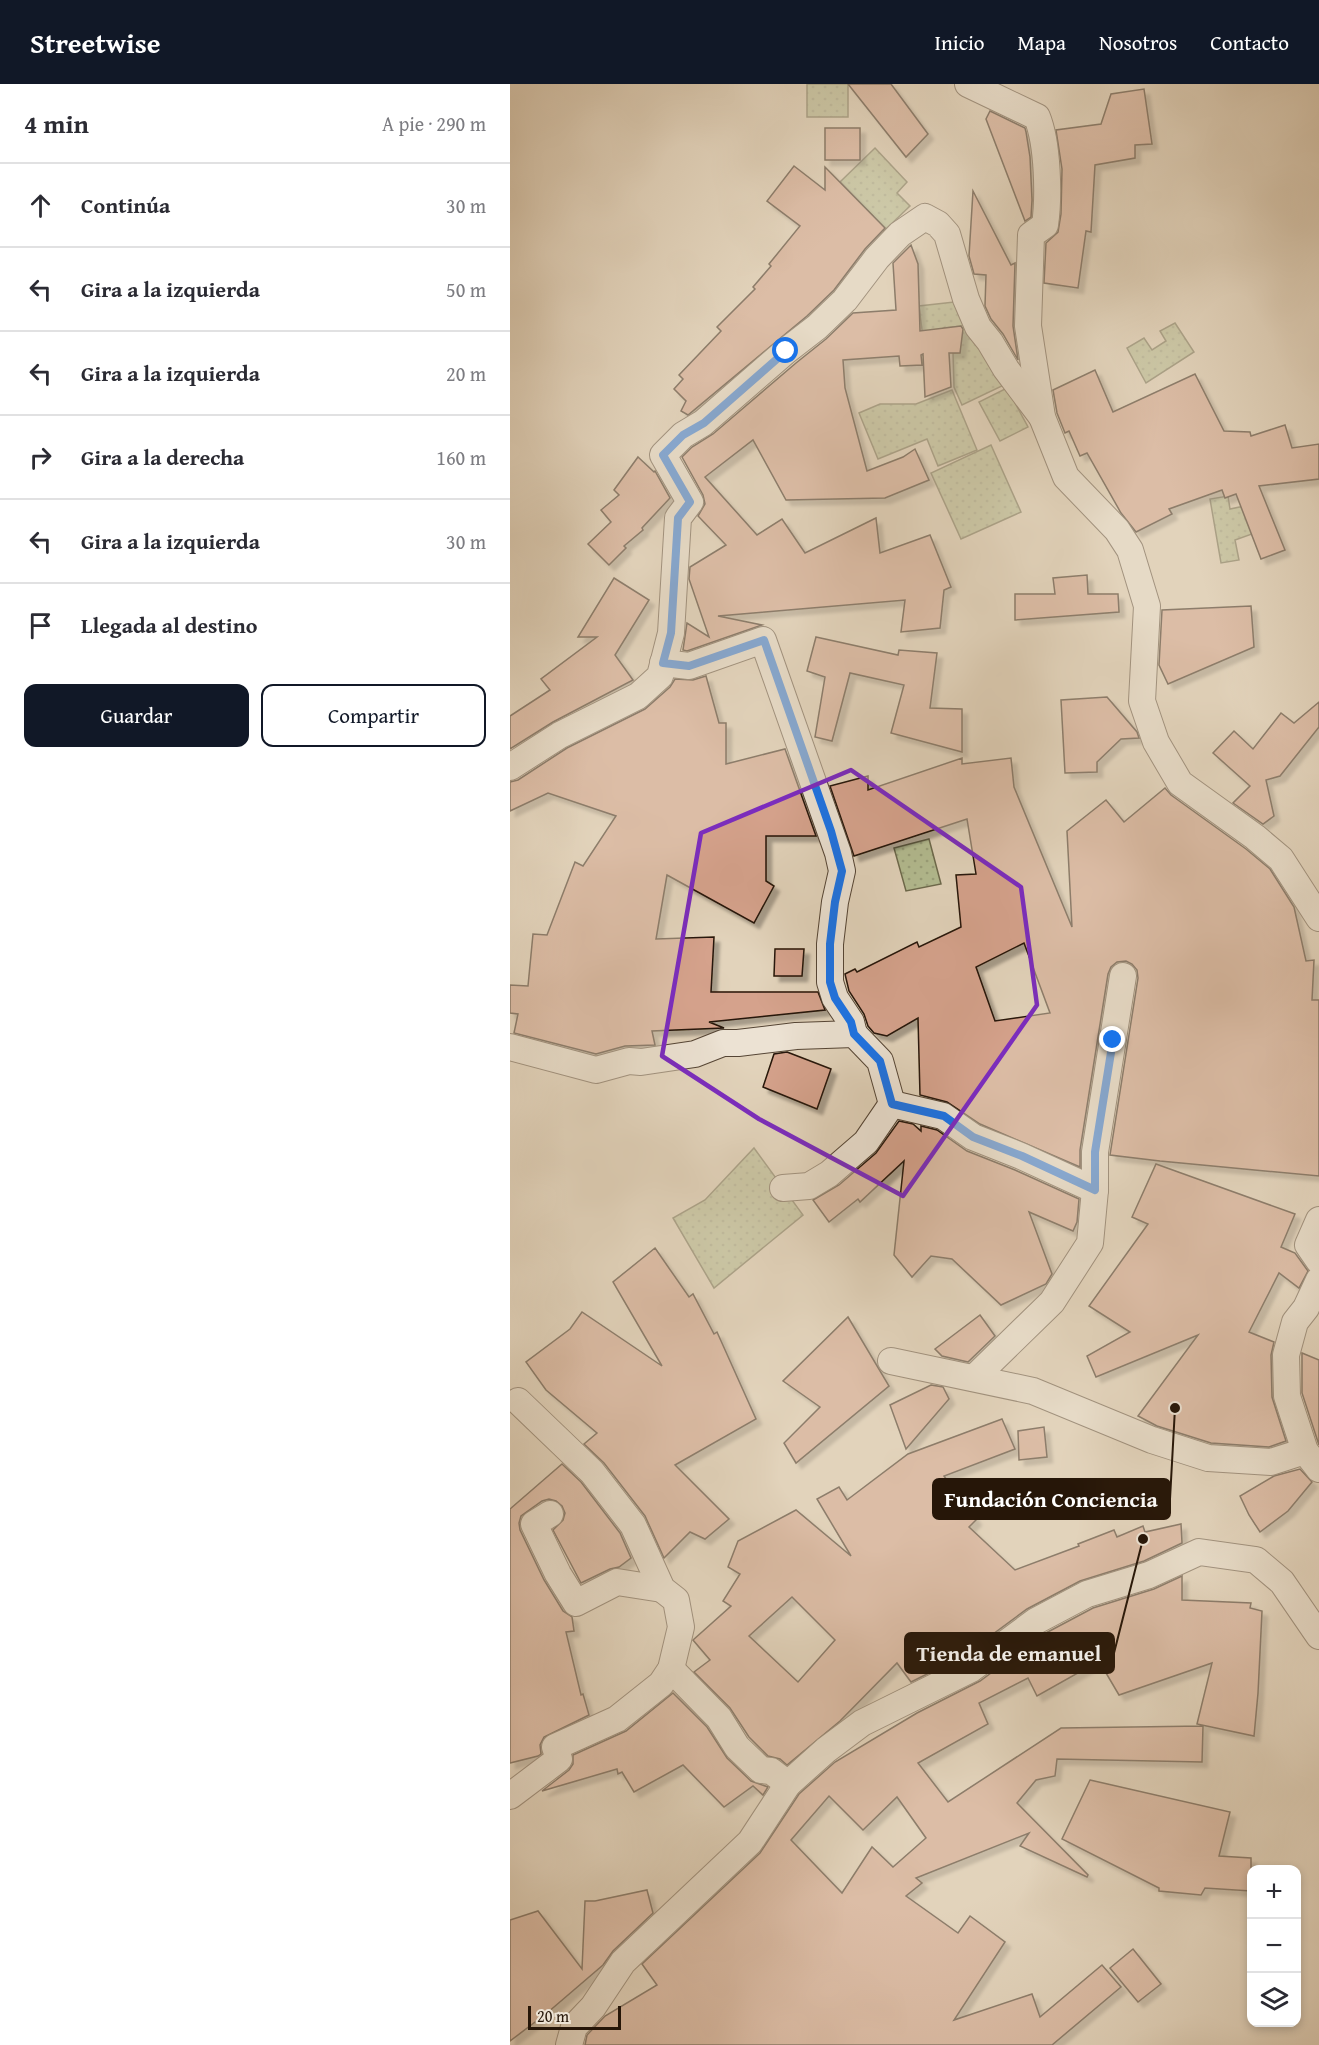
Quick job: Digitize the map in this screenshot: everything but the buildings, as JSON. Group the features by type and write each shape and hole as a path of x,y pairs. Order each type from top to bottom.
{"street":[{"path":"968,84 1037,117 1044,133 1048,207 1044,225 1031,235 1028,326 1042,417 1066,477 1117,530 1130,549 1147,606 1142,701 1156,742 1180,783 1255,837 1281,859 1319,918"},
{"path":"510,767 560,735 638,696 660,676 671,633 678,518 690,502 663,455 683,435 704,423 817,327 845,300 877,258 915,222 924,217 938,224 947,234 966,299 978,327 1042,417"},
{"path":"663,663 689,666 764,640 838,853 842,871 835,902 830,944 830,982 835,998 851,1022 854,1034 880,1061 892,1104 866,1142 829,1174 809,1186 783,1188"},
{"path":"974,1378 1052,1302 1090,1244 1095,1190 1095,1152 1123,976"},
{"path":"510,1047 596,1070 629,1061 641,1062 695,1054 723,1043 854,1034"},
{"path":"892,1104 944,1116 973,1137 1022,1156 1095,1190"},
{"path":"1319,1220 1308,1245 1319,1261"},
{"path":"891,1361 1033,1391 1152,1440 1208,1458 1271,1462 1312,1460 1287,1396 1286,1355 1295,1322 1306,1308 1319,1280"},
{"path":"510,1796 559,1759 555,1747 617,1719 661,1684 671,1670 681,1627 676,1600 662,1589 633,1525 592,1472 518,1401"},
{"path":"550,1514 534,1524 558,1574 576,1603 617,1582 662,1589"},
{"path":"568,2045 574,2027 593,2007 623,1962 750,1842 788,1784 826,1750 862,1723 971,1669 1036,1621 1087,1594 1149,1575 1199,1552 1256,1560 1282,1582 1319,1636"},
{"path":"671,1670 719,1718 737,1747 761,1770 771,1771 788,1784"}],"highlighted area":[{"path":"851,770 1021,887 1037,1005 903,1196 759,1119 662,1056 701,833"}],"green space":[{"path":"807,84 848,84 848,117 807,117"},
{"path":"875,148 907,182 897,193 910,206 884,231 871,218 873,216 840,182"},
{"path":"963,301 966,332 970,332 1004,385 962,405 954,387 953,353 960,352 961,326 944,328 923,338 919,306"},
{"path":"1175,323 1194,352 1146,383 1127,348 1144,338 1152,350 1166,341 1160,331"},
{"path":"1007,388 1028,427 1000,441 979,402"},
{"path":"952,390 977,450 938,466 927,439 878,459 859,413 880,404 916,404"},
{"path":"991,445 1021,512 961,539 931,473"},
{"path":"1228,496 1230,509 1263,502 1252,534 1235,540 1239,560 1221,563 1210,499"},
{"path":"929,839 941,884 906,891 894,848"},
{"path":"754,1148 803,1215 714,1288 673,1218 705,1200"}],"place":[{"name":"Fundación Conciencia","path":"1175,1408"},
{"name":"Tienda de emanuel","path":"1143,1539"}],"route":[{"path":"786,351 704,423 683,435 663,455 690,502 678,518 671,633 663,663 689,666 764,640 831,831 842,871 835,902 830,944 830,982 835,998 851,1022 854,1034 873,1051 880,1061 892,1104 944,1116 973,1137 1022,1156 1095,1190 1095,1152 1113,1040"}]}
